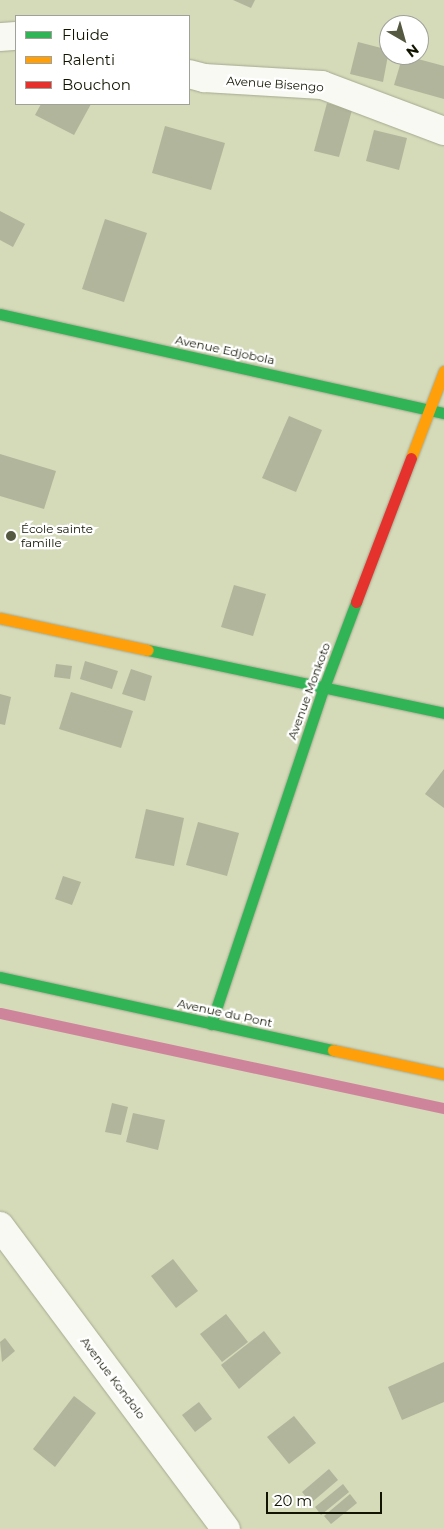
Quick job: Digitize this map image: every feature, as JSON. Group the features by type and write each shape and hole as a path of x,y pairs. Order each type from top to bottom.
{"street":[{"path":"0,37 15,36"},
{"name":"Avenue Bisengo","path":"190,74 204,78 322,85 444,131"},
{"name":"Avenue Edjobola","path":"0,314 444,413"},
{"name":"Avenue Monkoto","path":"211,1024 323,690 444,371"},
{"path":"0,618 323,690 444,713"},
{"name":"Avenue du Pont","path":"0,977 444,1074"},
{"name":"Avenue Kondolo","path":"0,1226 226,1529"}],"building":[{"path":"233,0 255,0 251,8"},
{"path":"358,42 379,47 379,65 386,65 383,82 350,74"},
{"path":"429,62 444,66 444,99 394,85 400,65 429,65"},
{"path":"327,103 352,110 339,157 314,151"},
{"path":"40,105 90,105 74,135 35,115"},
{"path":"165,126 225,143 211,190 152,173"},
{"path":"374,130 407,138 399,170 366,161"},
{"path":"0,211 25,224 13,247 0,240"},
{"path":"105,219 147,233 124,302 82,289"},
{"path":"289,416 322,430 296,492 262,478"},
{"path":"0,454 56,471 44,509 0,496"},
{"path":"234,585 266,594 253,636 221,627"},
{"path":"85,661 118,671 112,689 80,679"},
{"path":"56,664 72,666 70,679 54,677"},
{"path":"131,669 152,676 145,701 122,694"},
{"path":"71,692 133,711 121,748 59,729"},
{"path":"0,694 11,697 5,725 0,724"},
{"path":"444,769 444,808 425,794"},
{"path":"146,809 184,818 174,866 135,858"},
{"path":"198,822 239,833 227,876 186,865"},
{"path":"63,876 81,882 72,905 55,899"},
{"path":"112,1103 128,1107 121,1135 105,1132"},
{"path":"133,1113 165,1120 158,1150 126,1142"},
{"path":"173,1259 198,1291 176,1308 151,1276"},
{"path":"226,1314 248,1342 222,1362 200,1334"},
{"path":"264,1331 281,1353 239,1389 221,1365"},
{"path":"5,1338 15,1351 2,1362 0,1342"},
{"path":"444,1362 444,1402 402,1420 388,1387"},
{"path":"74,1396 96,1413 55,1467 33,1449"},
{"path":"199,1402 212,1419 195,1432 182,1415"},
{"path":"294,1416 316,1443 289,1464 267,1437"},
{"path":"329,1469 338,1480 311,1503 302,1492"},
{"path":"343,1484 349,1492 321,1515 315,1507"},
{"path":"350,1494 357,1503 331,1524 324,1516"}],"waterway":[{"path":"0,1013 444,1108"}],"traffic: fast":[{"path":"0,314 444,413"},
{"path":"211,1024 323,690 356,602"},
{"path":"148,650 444,713"},
{"path":"0,977 333,1050"}],"traffic: slow":[{"path":"411,458 444,371"},
{"path":"0,618 148,650"},
{"path":"333,1050 444,1074"}],"traffic: jam":[{"path":"356,602 411,458"}],"place":[{"name":"École sainte famille","path":"11,536"}]}
